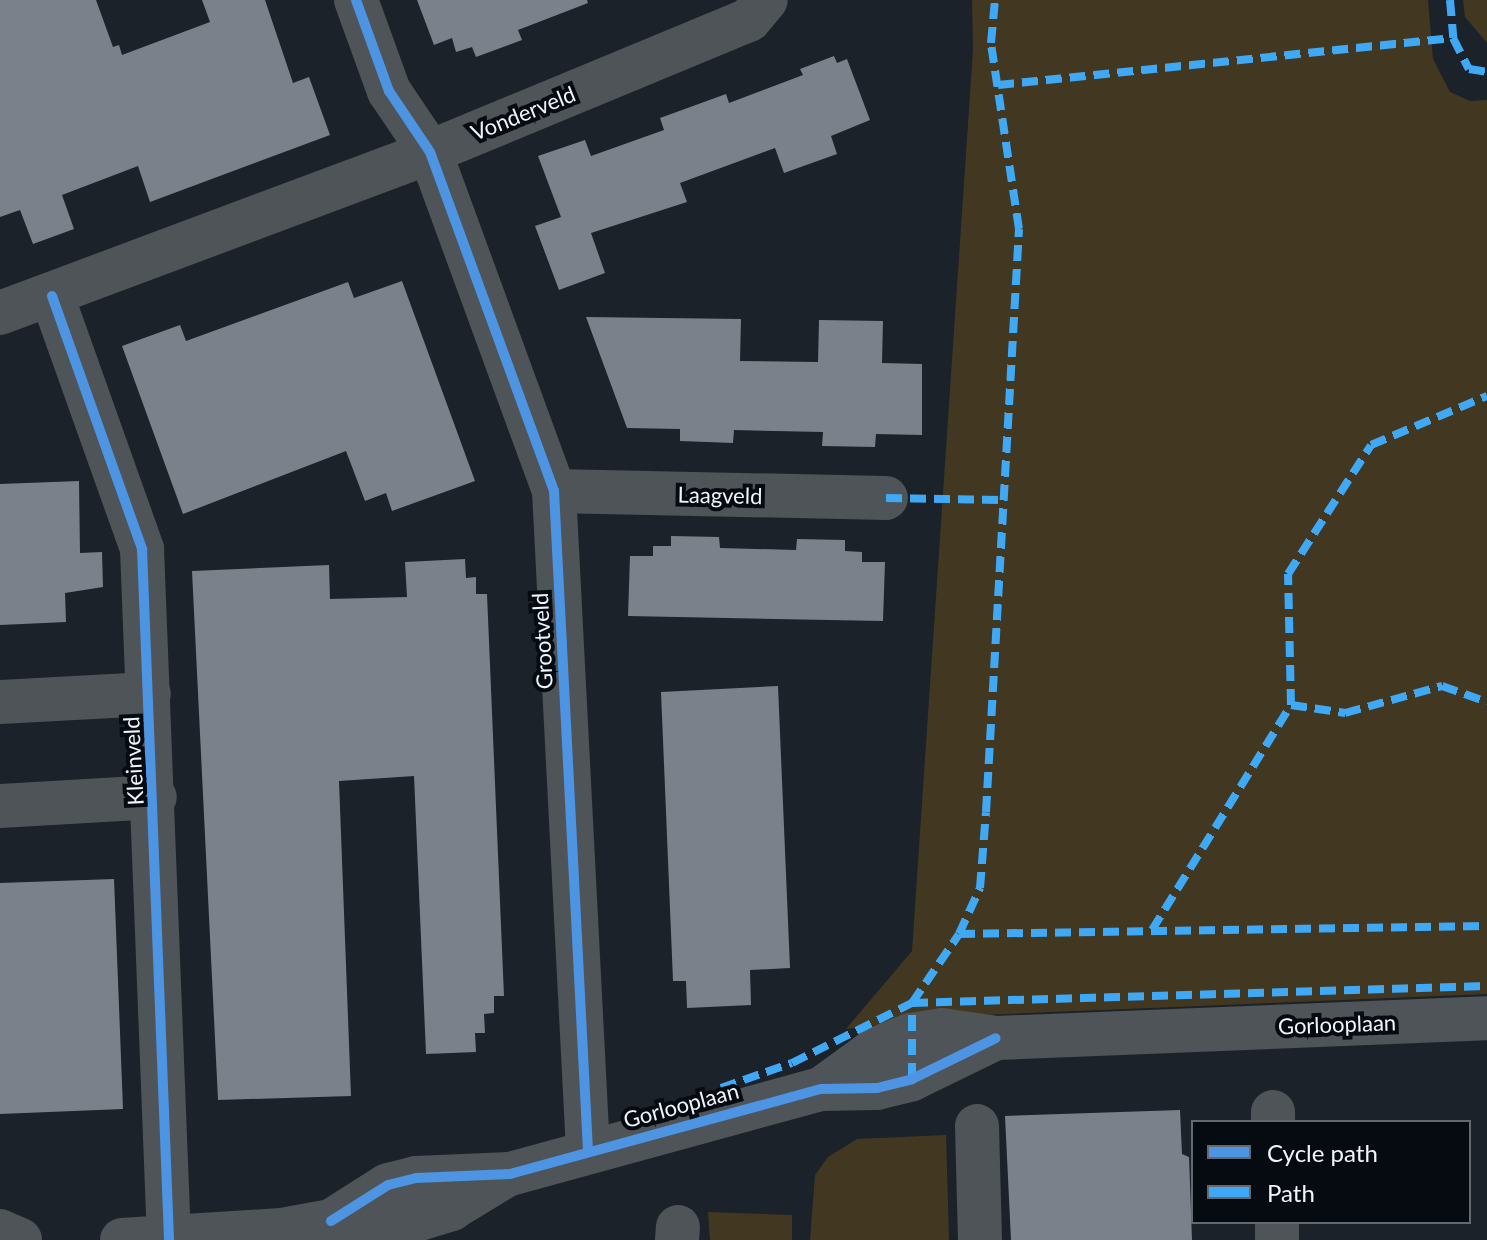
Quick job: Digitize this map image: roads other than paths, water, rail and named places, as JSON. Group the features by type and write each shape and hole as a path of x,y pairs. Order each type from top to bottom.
{"street":[{"path":"0,313 430,152 389,91 356,0"},
{"name":"Vonderveld","path":"430,152 749,20 766,0"},
{"name":"Grootveld","path":"430,152 554,491 588,1150"},
{"name":"Kleinveld","path":"52,296 142,549 155,797 169,1239"},
{"name":"Laagveld","path":"554,491 886,498"},
{"name":"Kleinveld","path":"0,702 149,694"},
{"name":"Kleinveld","path":"0,806 155,797"},
{"name":"Gorlooplaan","path":"122,1240 331,1230 416,1220 451,1209 510,1174 588,1150 821,1089 877,1088 912,1079 996,1038 1487,1018"},
{"path":"977,1126 980,1240"},
{"path":"0,1231 20,1240"}]}
